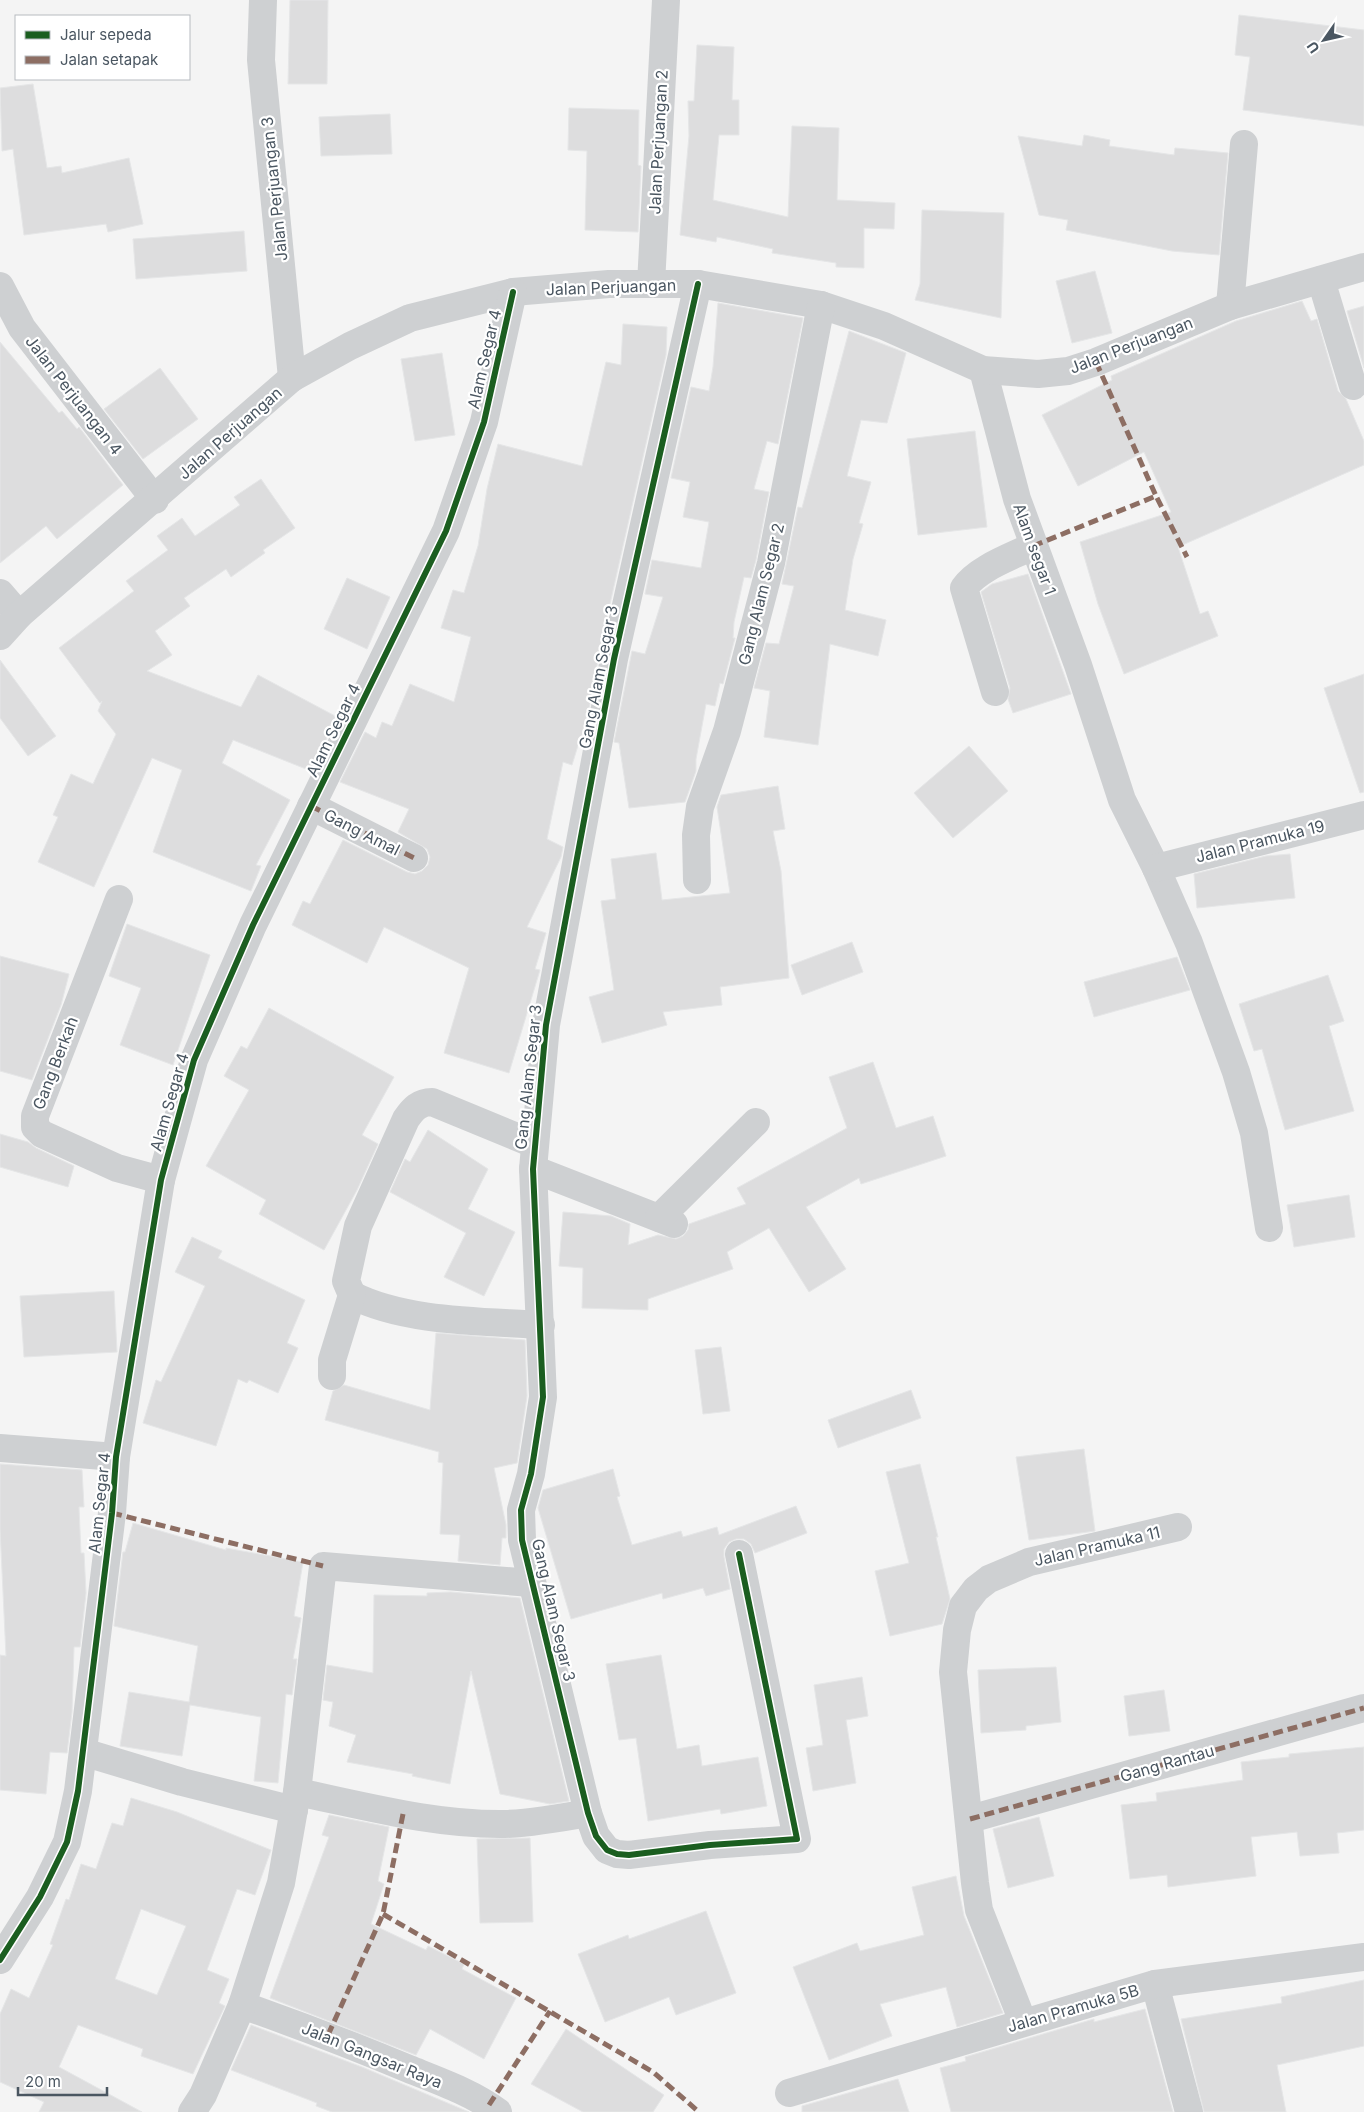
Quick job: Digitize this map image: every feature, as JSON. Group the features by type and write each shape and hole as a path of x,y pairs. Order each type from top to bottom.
{"street":[{"name":"Jalan Perjuangan 3","path":"263,0 261,60 292,378"},
{"name":"Jalan Perjuangan 2","path":"651,284 666,0"},
{"path":"1230,306 1244,144"},
{"name":"Jalan Perjuangan","path":"0,636 20,615 155,500 292,378 350,346 410,318 513,292 571,286 698,284 821,305 884,326 983,370 1038,374 1068,371 1096,362 1230,306 1364,267"},
{"path":"1321,280 1353,386"},
{"name":"Gang Alam Segar 3","path":"698,284 614,659 546,1025 533,1156 543,1397 531,1474 521,1510 522,1540 588,1813 596,1836 607,1850 629,1855 710,1845 796,1839 739,1554"},
{"name":"Jalan Perjuangan 4","path":"0,286 22,328 155,500"},
{"name":"Alam Segar 4","path":"0,1960 40,1898 67,1842 78,1791 112,1513 116,1458 161,1180 194,1060 253,925 446,531 484,422 513,292"},
{"name":"Gang Alam Segar 2","path":"697,880 696,835 700,807 727,731 771,563 821,305"},
{"name":"Alam segar 1","path":"983,370 1017,499 1078,665 1122,800 1156,868 1189,943 1236,1072 1254,1133 1269,1228"},
{"path":"995,692 964,588 969,581 981,573 1033,546"},
{"path":"0,593 20,615"},
{"name":"Gang Amal","path":"311,806 414,858"},
{"name":"Jalan Pramuka 19","path":"1156,868 1362,822"},
{"name":"Gang Berkah","path":"119,899 35,1116 35,1127 42,1134 117,1168 161,1180"},
{"path":"541,1325 428,1316 368,1304 352,1295 346,1281 358,1226 406,1119 417,1106 432,1102 533,1156 666,1221 756,1122"},
{"path":"332,1376 332,1360 352,1295"},
{"path":"0,1448 116,1458"},
{"name":"Jalan Pramuka 11","path":"1023,2022 979,1910 953,1672 957,1630 964,1606 976,1589 989,1579 1029,1562 1178,1527"},
{"path":"192,2112 203,2094 242,2005 281,1883 296,1801 323,1566 531,1583"},
{"name":"Gang Rantau","path":"970,1819 1364,1708"},
{"path":"83,1752 182,1782 296,1801 474,1823 533,1822 588,1813"},
{"name":"Jalan Pramuka 5B","path":"789,2093 1155,1984 1364,1957"},
{"path":"1155,1984 1189,2112"},
{"name":"Jalan Gangsar Raya","path":"242,2005 328,2035 431,2078 489,2105 498,2112"}],"building":[{"path":"290,0 328,0 327,84 288,84"},
{"path":"1239,15 1364,30 1364,126 1243,110 1250,57 1235,55"},
{"path":"697,45 734,47 732,100 739,100 739,135 719,135 713,200 788,217 792,126 839,128 837,200 895,203 894,229 864,228 864,268 836,267 836,263 772,253 773,249 717,237 716,242 680,235 689,136 688,101 694,101"},
{"path":"33,84 47,168 61,166 62,173 129,158 143,224 108,232 106,224 24,235 13,149 2,151 0,88"},
{"path":"569,108 639,110 638,165 641,166 638,232 585,230 587,151 568,150"},
{"path":"390,114 392,154 321,156 319,117"},
{"path":"1084,135 1110,140 1109,146 1174,155 1175,148 1228,153 1219,255 1172,251 1066,230 1068,220 1039,215 1018,136 1082,146"},
{"path":"922,210 1004,213 1001,318 915,300 920,284"},
{"path":"244,231 247,271 136,279 133,239"},
{"path":"1095,271 1112,333 1072,343 1056,281"},
{"path":"1302,301 1311,321 1317,319 1338,391 1346,399 1364,441 1364,465 1178,547 1200,614 1208,611 1218,636 1124,674 1098,604 1080,542 1171,512 1144,452 1078,486 1042,415 1112,380 1111,376 1236,321"},
{"path":"718,303 803,318 778,444 767,441 754,489 769,492 756,560 751,578 744,577 734,622 733,638 735,638 723,684 720,683 715,706 706,704 696,759 696,771 685,802 629,808 619,743 614,742 632,651 645,654 663,597 645,594 652,560 701,568 709,522 683,517 690,482 671,478 691,387 709,391 713,367"},
{"path":"1364,306 1364,368 1347,311"},
{"path":"623,324 667,327 666,355 601,644 584,736 581,736 572,765 563,762 547,839 563,847 561,857 527,927 546,933 535,969 540,970 509,1073 444,1053 469,968 384,927 367,963 292,925 303,901 310,904 343,840 407,872 415,874 422,871 428,865 430,857 427,849 398,832 409,809 340,782 365,732 376,738 382,722 392,726 410,684 454,702 471,637 441,628 453,590 464,593 478,546 487,489 498,444 582,466 606,362 621,365"},
{"path":"849,331 906,353 887,423 861,420 847,476 871,482 859,523 863,524 853,559 845,610 886,620 878,656 830,644 818,745 764,737 770,691 754,688 766,643 779,644 794,586 782,584 798,507 802,508"},
{"path":"0,342 59,413 62,411 77,429 79,427 123,485 57,539 46,526 0,563"},
{"path":"442,353 455,435 415,441 401,359"},
{"path":"160,368 198,419 143,459 104,409"},
{"path":"975,431 987,527 918,535 907,439"},
{"path":"261,479 295,528 263,550 265,553 231,577 226,569 184,598 190,606 155,631 172,655 147,671 241,707 258,675 337,717 311,771 233,740 222,763 290,800 256,865 261,866 251,891 153,852 182,770 152,758 94,887 38,862 58,817 53,815 71,774 93,784 116,734 98,711 102,701 100,703 59,648 134,591 126,581 168,550 157,536 182,518 195,536 240,505 234,497"},
{"path":"1028,574 1071,694 1013,713 1008,699 1010,688 981,592 992,584"},
{"path":"347,578 390,597 367,649 324,629"},
{"path":"0,660 56,736 28,756 0,718"},
{"path":"1364,674 1364,792 1360,793 1324,688"},
{"path":"969,746 1008,791 953,838 914,793"},
{"path":"778,786 785,829 773,831 781,871 789,978 720,987 722,1005 663,1012 667,1025 602,1043 589,997 614,990 601,901 616,899 611,859 656,853 662,900 730,893 717,807 721,795"},
{"path":"1290,854 1295,898 1197,908 1194,874 1266,856"},
{"path":"127,924 210,955 173,1065 120,1045 141,988 109,976"},
{"path":"852,942 863,972 802,995 791,965"},
{"path":"0,956 69,974 61,1005 32,1080 0,1071"},
{"path":"1177,957 1190,990 1094,1017 1084,982"},
{"path":"1328,975 1344,1021 1329,1026 1354,1111 1285,1130 1262,1049 1254,1051 1239,1004"},
{"path":"269,1008 394,1077 362,1135 378,1144 357,1190 324,1250 259,1214 266,1200 206,1166 249,1090 224,1076 241,1046 247,1049"},
{"path":"873,1062 896,1128 933,1116 946,1156 861,1184 859,1178 806,1207 846,1269 809,1292 769,1228 727,1252 733,1269 648,1299 648,1310 582,1308 583,1268 559,1266 563,1212 611,1216 630,1224 628,1245 658,1235 676,1239 683,1236 688,1230 689,1224 746,1204 737,1188 847,1128 829,1077"},
{"path":"428,1130 488,1169 468,1209 515,1232 484,1296 444,1277 466,1233 390,1192 405,1159 410,1162"},
{"path":"0,1134 28,1142 36,1148 74,1166 68,1187 0,1167"},
{"path":"1349,1195 1355,1237 1294,1247 1287,1205"},
{"path":"192,1237 222,1251 218,1258 305,1300 287,1343 298,1348 278,1393 249,1380 247,1383 238,1379 216,1446 143,1423 156,1380 161,1382 205,1286 175,1272"},
{"path":"114,1291 117,1352 24,1357 20,1296"},
{"path":"436,1333 525,1340 527,1396 517,1463 494,1468 506,1525 506,1538 502,1538 500,1565 458,1561 460,1535 440,1534 443,1463 438,1462 439,1452 325,1420 333,1391 344,1385 430,1410"},
{"path":"721,1347 730,1411 703,1414 695,1350"},
{"path":"911,1390 921,1418 838,1448 828,1420"},
{"path":"1084,1449 1095,1531 1029,1540 1016,1457"},
{"path":"0,1464 82,1470 84,1507 79,1507 81,1553 84,1553 86,1593 80,1647 74,1647 72,1712 67,1753 50,1752 46,1794 0,1790 0,1655 6,1656 0,1529"},
{"path":"920,1464 938,1537 936,1537 950,1599 942,1624 890,1636 875,1571 909,1563 886,1472"},
{"path":"613,1469 620,1496 617,1497 632,1545 681,1531 683,1537 717,1527 719,1535 796,1506 807,1533 755,1553 751,1544 744,1539 736,1539 729,1542 724,1549 724,1557 730,1589 706,1596 703,1588 663,1599 662,1593 571,1619 538,1508 543,1490"},
{"path":"133,1523 226,1550 226,1548 303,1562 294,1616 301,1618 293,1659 297,1659 292,1695 286,1694 278,1783 254,1781 261,1717 190,1705 182,1756 120,1746 129,1692 189,1702 198,1646 114,1626 123,1552 125,1552"},
{"path":"451,1592 520,1598 569,1801 550,1804 500,1794 471,1671 450,1784 412,1776 413,1774 347,1762 356,1735 329,1726 333,1702 323,1700 327,1665 373,1673 374,1595 427,1596 427,1593"},
{"path":"661,1655 677,1749 699,1745 702,1766 758,1757 767,1806 721,1814 720,1809 648,1821 636,1738 619,1740 606,1664"},
{"path":"1056,1667 1061,1722 1026,1726 1026,1730 981,1733 978,1670"},
{"path":"862,1677 868,1716 846,1720 856,1783 813,1791 806,1748 823,1745 814,1685"},
{"path":"1164,1690 1170,1731 1129,1736 1124,1696"},
{"path":"1364,1747 1364,1830 1337,1833 1339,1853 1300,1856 1297,1832 1251,1837 1256,1876 1168,1887 1167,1875 1130,1879 1121,1805 1157,1801 1156,1793 1243,1780 1241,1762 1289,1757 1289,1754"},
{"path":"131,1798 177,1812 271,1850 255,1895 237,1889 207,1970 229,1979 219,2003 225,2006 193,2074 141,2056 143,2049 78,2025 59,2067 142,2112 39,2112 44,2102 0,2082 0,2014 11,1989 29,1998 53,1945 50,1944 66,1899 69,1900 81,1864 96,1869 112,1823 123,1826","holes":["141,1909 186,1926 157,1995 115,1979"]},
{"path":"329,1815 389,1827 378,1881 384,1884 371,1924 426,1950 428,1946 464,1964 462,1969 516,1998 484,2059 430,2029 416,2055 270,1998 329,1837 322,1835"},
{"path":"1039,1817 1054,1876 1008,1888 993,1829"},
{"path":"530,1838 533,1922 480,1923 477,1839"},
{"path":"956,1876 964,1916 1003,2013 957,2027 946,1987 880,2004 892,2036 829,2060 793,1967 857,1943 860,1951 924,1935 912,1887"},
{"path":"706,1911 736,1993 676,2015 669,1997 605,2022 578,1954 628,1935 629,1939"},
{"path":"1364,1980 1364,2046 1277,2065 1286,2112 1204,2112 1181,2019 1282,2003 1281,1997"},
{"path":"1145,2009 1173,2112 951,2112 940,2068 966,2061 965,2057 1094,2019 1094,2022"},
{"path":"251,2025 362,2067 469,2112 332,2112 316,2106 317,2103 231,2070"},
{"path":"566,2029 664,2095 653,2112 583,2112 531,2084"},
{"path":"898,2079 909,2112 802,2112 802,2106"}],"marked path":[{"path":"1096,362 1156,496"},
{"path":"1033,546 1156,496 1187,557"},
{"path":"311,806 414,858"},
{"path":"112,1513 323,1566"},
{"path":"970,1819 1364,1708"},
{"path":"328,2035 383,1914 403,1814"},
{"path":"383,1914 653,2072 699,2112"},
{"path":"489,2105 550,2011"}],"cycle path":[{"path":"698,284 614,659 546,1025 533,1169 543,1397 531,1474 521,1510 522,1540 588,1813 596,1836 607,1850 617,1854 629,1855 710,1845 797,1839 739,1554"},
{"path":"0,1960 40,1897 67,1842 78,1791 112,1513 116,1457 161,1180 194,1060 253,925 446,531 484,422 513,292"}]}
